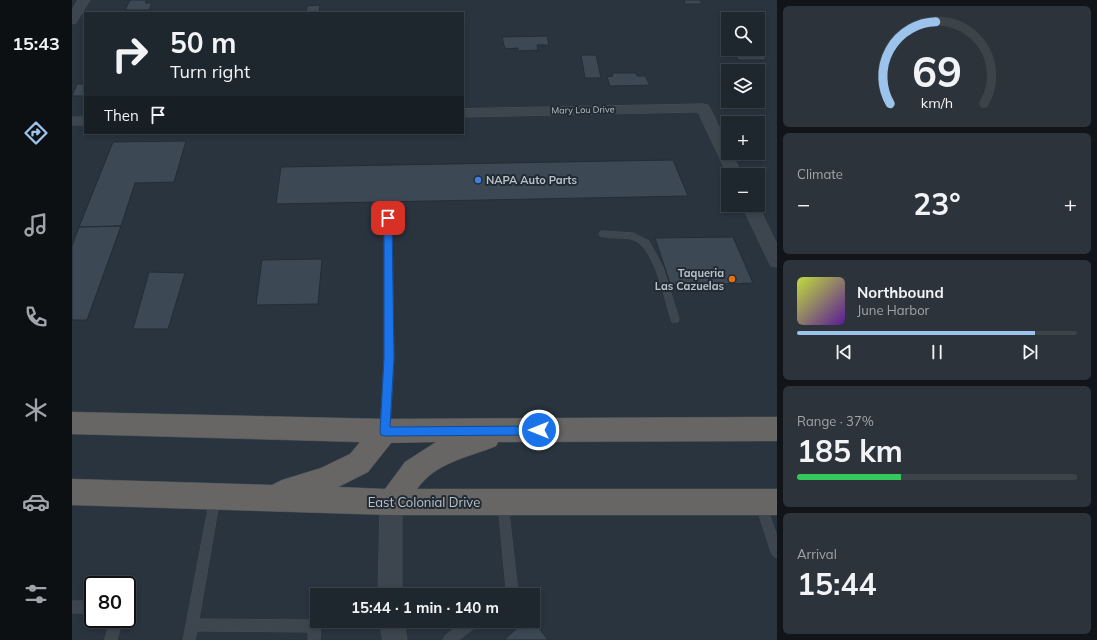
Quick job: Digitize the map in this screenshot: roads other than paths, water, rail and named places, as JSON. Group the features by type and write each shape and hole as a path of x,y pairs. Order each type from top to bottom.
{"highway":[{"path":"72,423 385,432 777,429"},
{"path":"391,502 414,471 442,452 509,430"},
{"path":"264,498 325,480 359,463 385,432"},
{"name":"East Colonial Drive","path":"72,492 391,502 768,502"}],"street":[{"path":"72,20 84,0"},
{"name":"Mary Lou Drive","path":"464,113 702,108 732,168"},
{"path":"72,121 84,121"},
{"path":"753,212 777,260"},
{"path":"390,588 391,502"},
{"path":"393,628 395,640"}],"lane":[{"path":"385,432 389,358 388,218"},
{"path":"603,234 633,236 646,244 659,267 675,319"},
{"path":"189,640 215,497"},
{"path":"503,502 512,588"},
{"path":"768,502 777,552"},
{"path":"72,607 84,607"},
{"path":"192,626 315,626 314,640"},
{"path":"111,640 114,628"},
{"path":"449,640 465,628"}],"place":[{"name":"NAPA Auto Parts","path":"478,180"},
{"name":"Taqueria Las Cazuelas","path":"732,279"}]}
